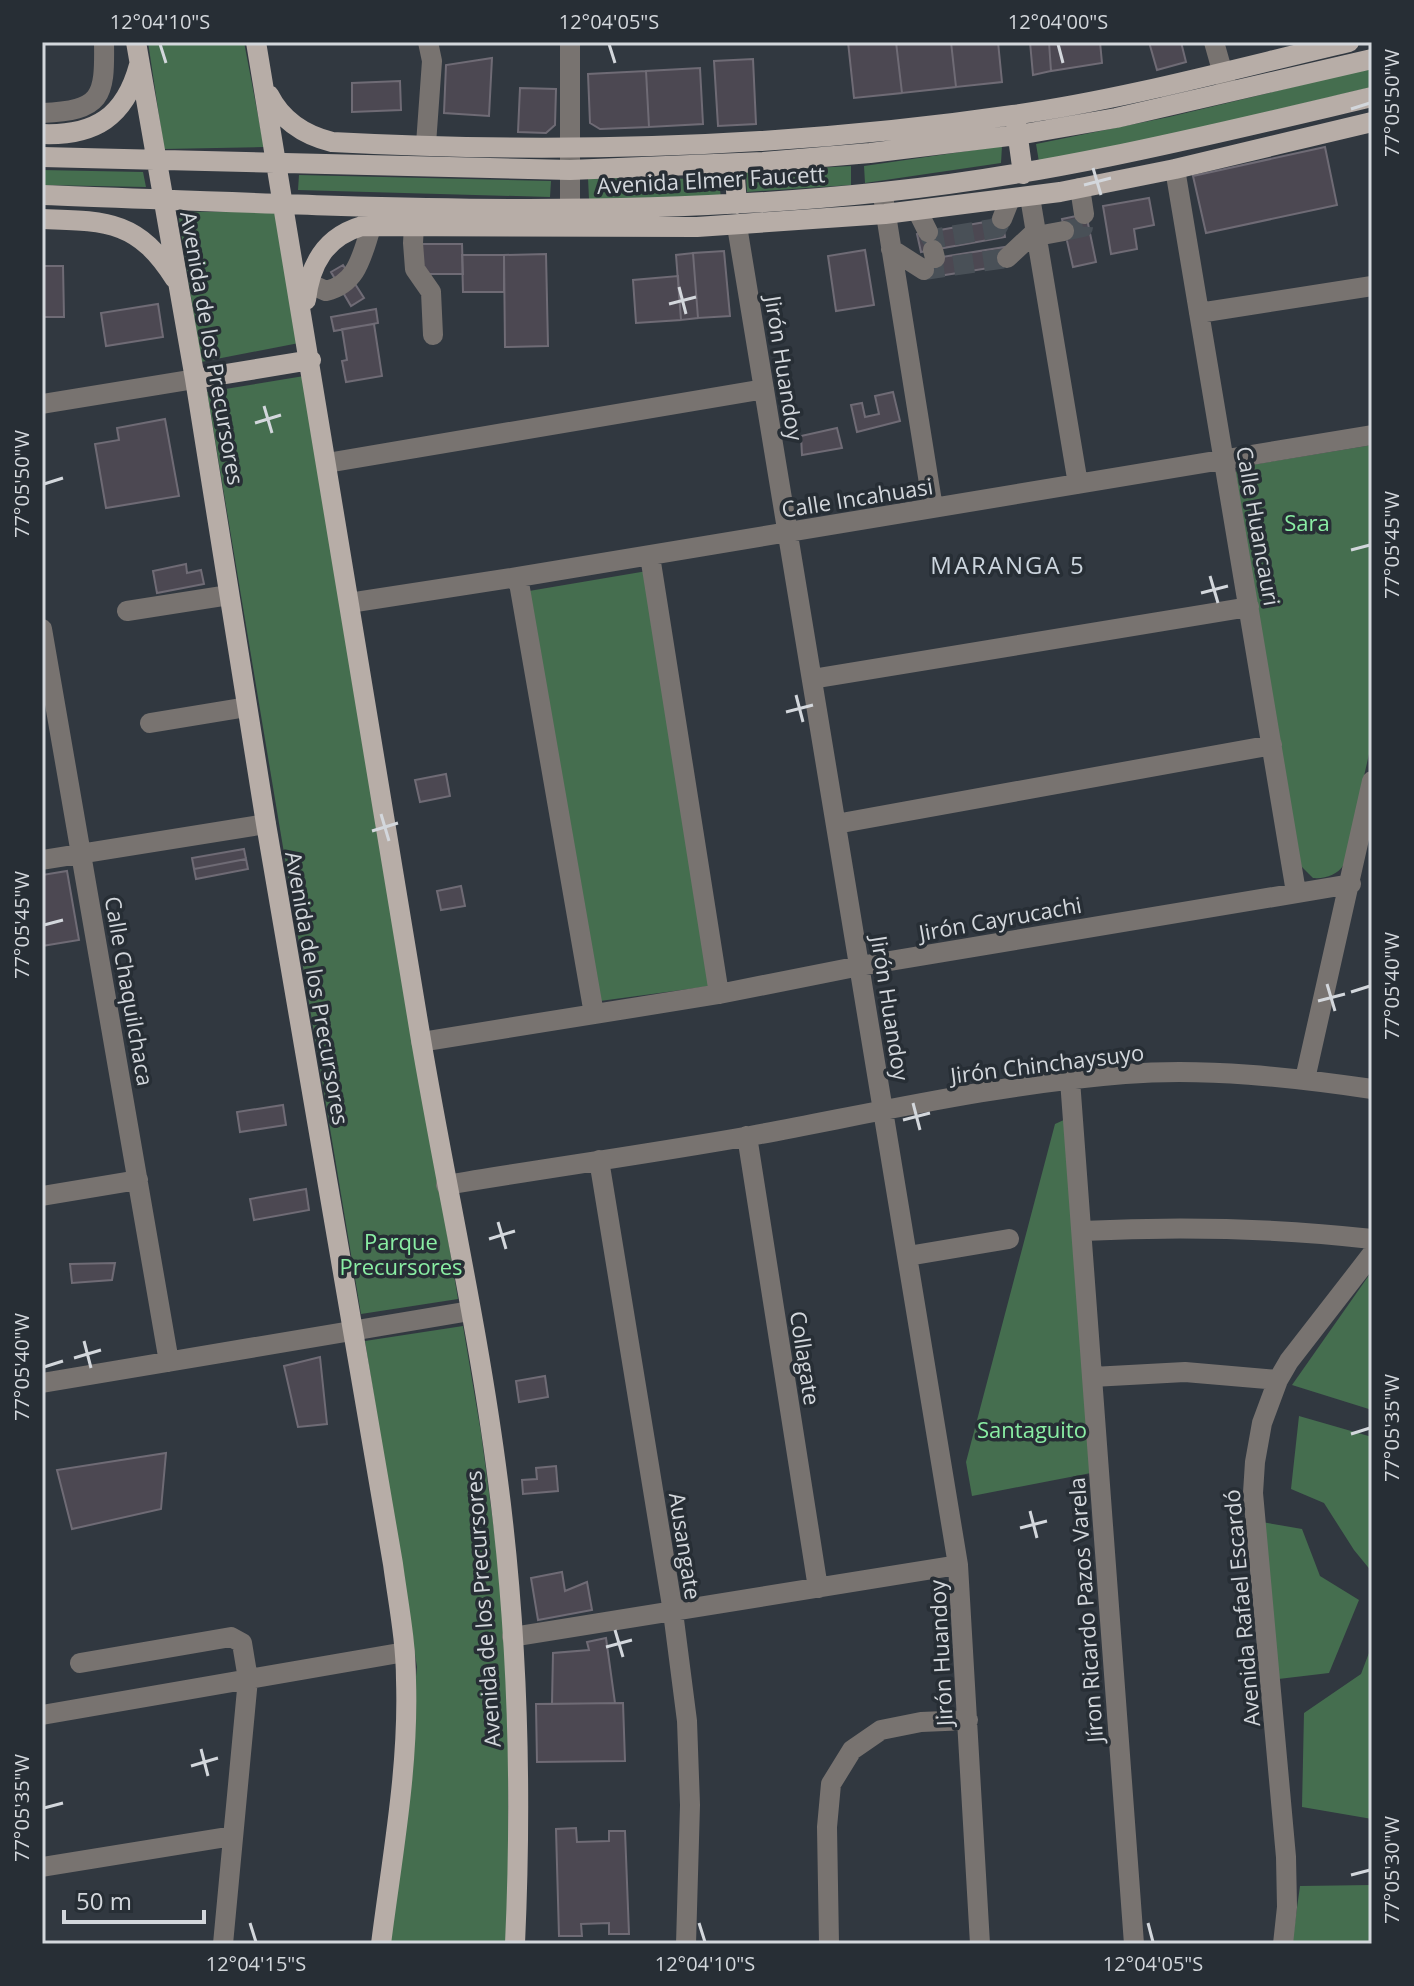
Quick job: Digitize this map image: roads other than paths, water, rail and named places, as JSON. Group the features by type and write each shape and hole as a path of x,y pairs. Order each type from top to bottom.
{"main road":[{"name":"Avenida de los Precursores","path":"256,42 311,360 421,1042 498,1481 512,1637 518,1817 515,1944"},
{"name":"Avenida Elmer Faucett","path":"1016,125 1111,97 1349,42"},
{"name":"Avenida de los Precursores","path":"138,51 393,1564 405,1652 404,1742 381,1944"},
{"path":"42,134 81,132 105,120 128,95 138,51"},
{"name":"Avenida Elmer Faucett","path":"42,157 570,170 734,164 1016,125 1116,118 1372,59"},
{"name":"Avenida Elmer Faucett","path":"263,81 283,115 301,130 332,142 570,149 870,143"},
{"name":"Avenida Elmer Faucett","path":"570,219 883,192 1023,174 1372,97"},
{"name":"Avenida Elmer Faucett","path":"42,195 284,203 414,216 737,226 885,214 1020,198 1175,169 1372,122"},
{"path":"1016,125 1023,174"},
{"path":"734,164 737,204"},
{"path":"1076,164 1080,188"},
{"name":"Avenida Elmer Faucett","path":"305,328 308,283 318,255 327,245 351,230 414,216"},
{"path":"42,219 97,221 125,229 154,250 179,283"},
{"path":"195,379 311,360"}],"street":[{"path":"42,113 75,110 94,99 105,80 104,42"},
{"path":"426,144 432,61 428,42"},
{"path":"570,42 570,219"},
{"path":"1214,42 1228,93"},
{"name":"Calle Huancauri","path":"1175,169 1296,892"},
{"path":"1080,188 1084,214"},
{"path":"883,192 933,508"},
{"path":"1020,198 1036,234 1078,484"},
{"path":"1020,198 1002,241 1064,231"},
{"path":"891,249 930,252 917,210"},
{"path":"414,216 415,269 430,289 433,335"},
{"path":"308,283 326,291 345,284 352,277 372,225"},
{"name":"Jirón Huandoy","path":"737,226 958,1565 980,1944"},
{"path":"1199,313 1372,286"},
{"path":"42,404 195,379"},
{"path":"327,463 764,389"},
{"name":"Calle Incahuasi","path":"349,603 1372,435"},
{"path":"650,556 719,994"},
{"path":"518,577 594,1014"},
{"path":"127,611 229,595"},
{"path":"812,679 1249,607"},
{"name":"Calle Chaquilchaca","path":"42,629 48,704 82,854 169,1362"},
{"path":"150,723 247,707"},
{"path":"836,824 1272,745"},
{"path":"1305,1079 1372,781"},
{"path":"42,860 266,824"},
{"name":"Jirón Cayrucachi","path":"421,1042 719,994 860,966 1351,884"},
{"name":"Jirón Chinchaysuyo","path":"446,1185 747,1136 884,1110 1070,1080 1127,1074 1212,1072 1305,1079 1372,1089"},
{"name":"Jíron Ricardo Pazos Varela","path":"1070,1080 1134,1944"},
{"name":"Collagate","path":"747,1136 818,1588"},
{"name":"Ausangate","path":"599,1160 673,1612 688,1735 690,1805 686,1944"},
{"path":"42,1196 138,1180"},
{"path":"1082,1231 1217,1228 1372,1239"},
{"path":"908,1256 1009,1239"},
{"name":"Avenida Rafael Escardó","path":"1283,1944 1287,1907 1286,1857 1253,1493 1255,1462 1262,1423 1278,1380 1289,1361 1372,1254"},
{"path":"42,1383 470,1311"},
{"path":"1092,1377 1185,1372 1278,1380"},
{"path":"512,1637 958,1565"},
{"path":"80,1663 231,1637 240,1640 244,1647 248,1679 223,1944"},
{"path":"42,1715 405,1652"},
{"path":"829,1944 827,1827 831,1784 852,1750 881,1730 921,1722 968,1720"},
{"path":"42,1867 233,1836"}],"tunnel":[{"path":"1064,231 1083,227 1084,214"},
{"path":"928,232 932,239 997,228 1002,219"},
{"path":"924,270 1007,258"}],"district":[{"name":"MARANGA 5","path":"1008,564"}],"park label":[{"name":"Sara","path":"1307,522"},
{"name":"Parque Precursores","path":"401,1254"},
{"name":"Santaguito","path":"1032,1429"}]}
